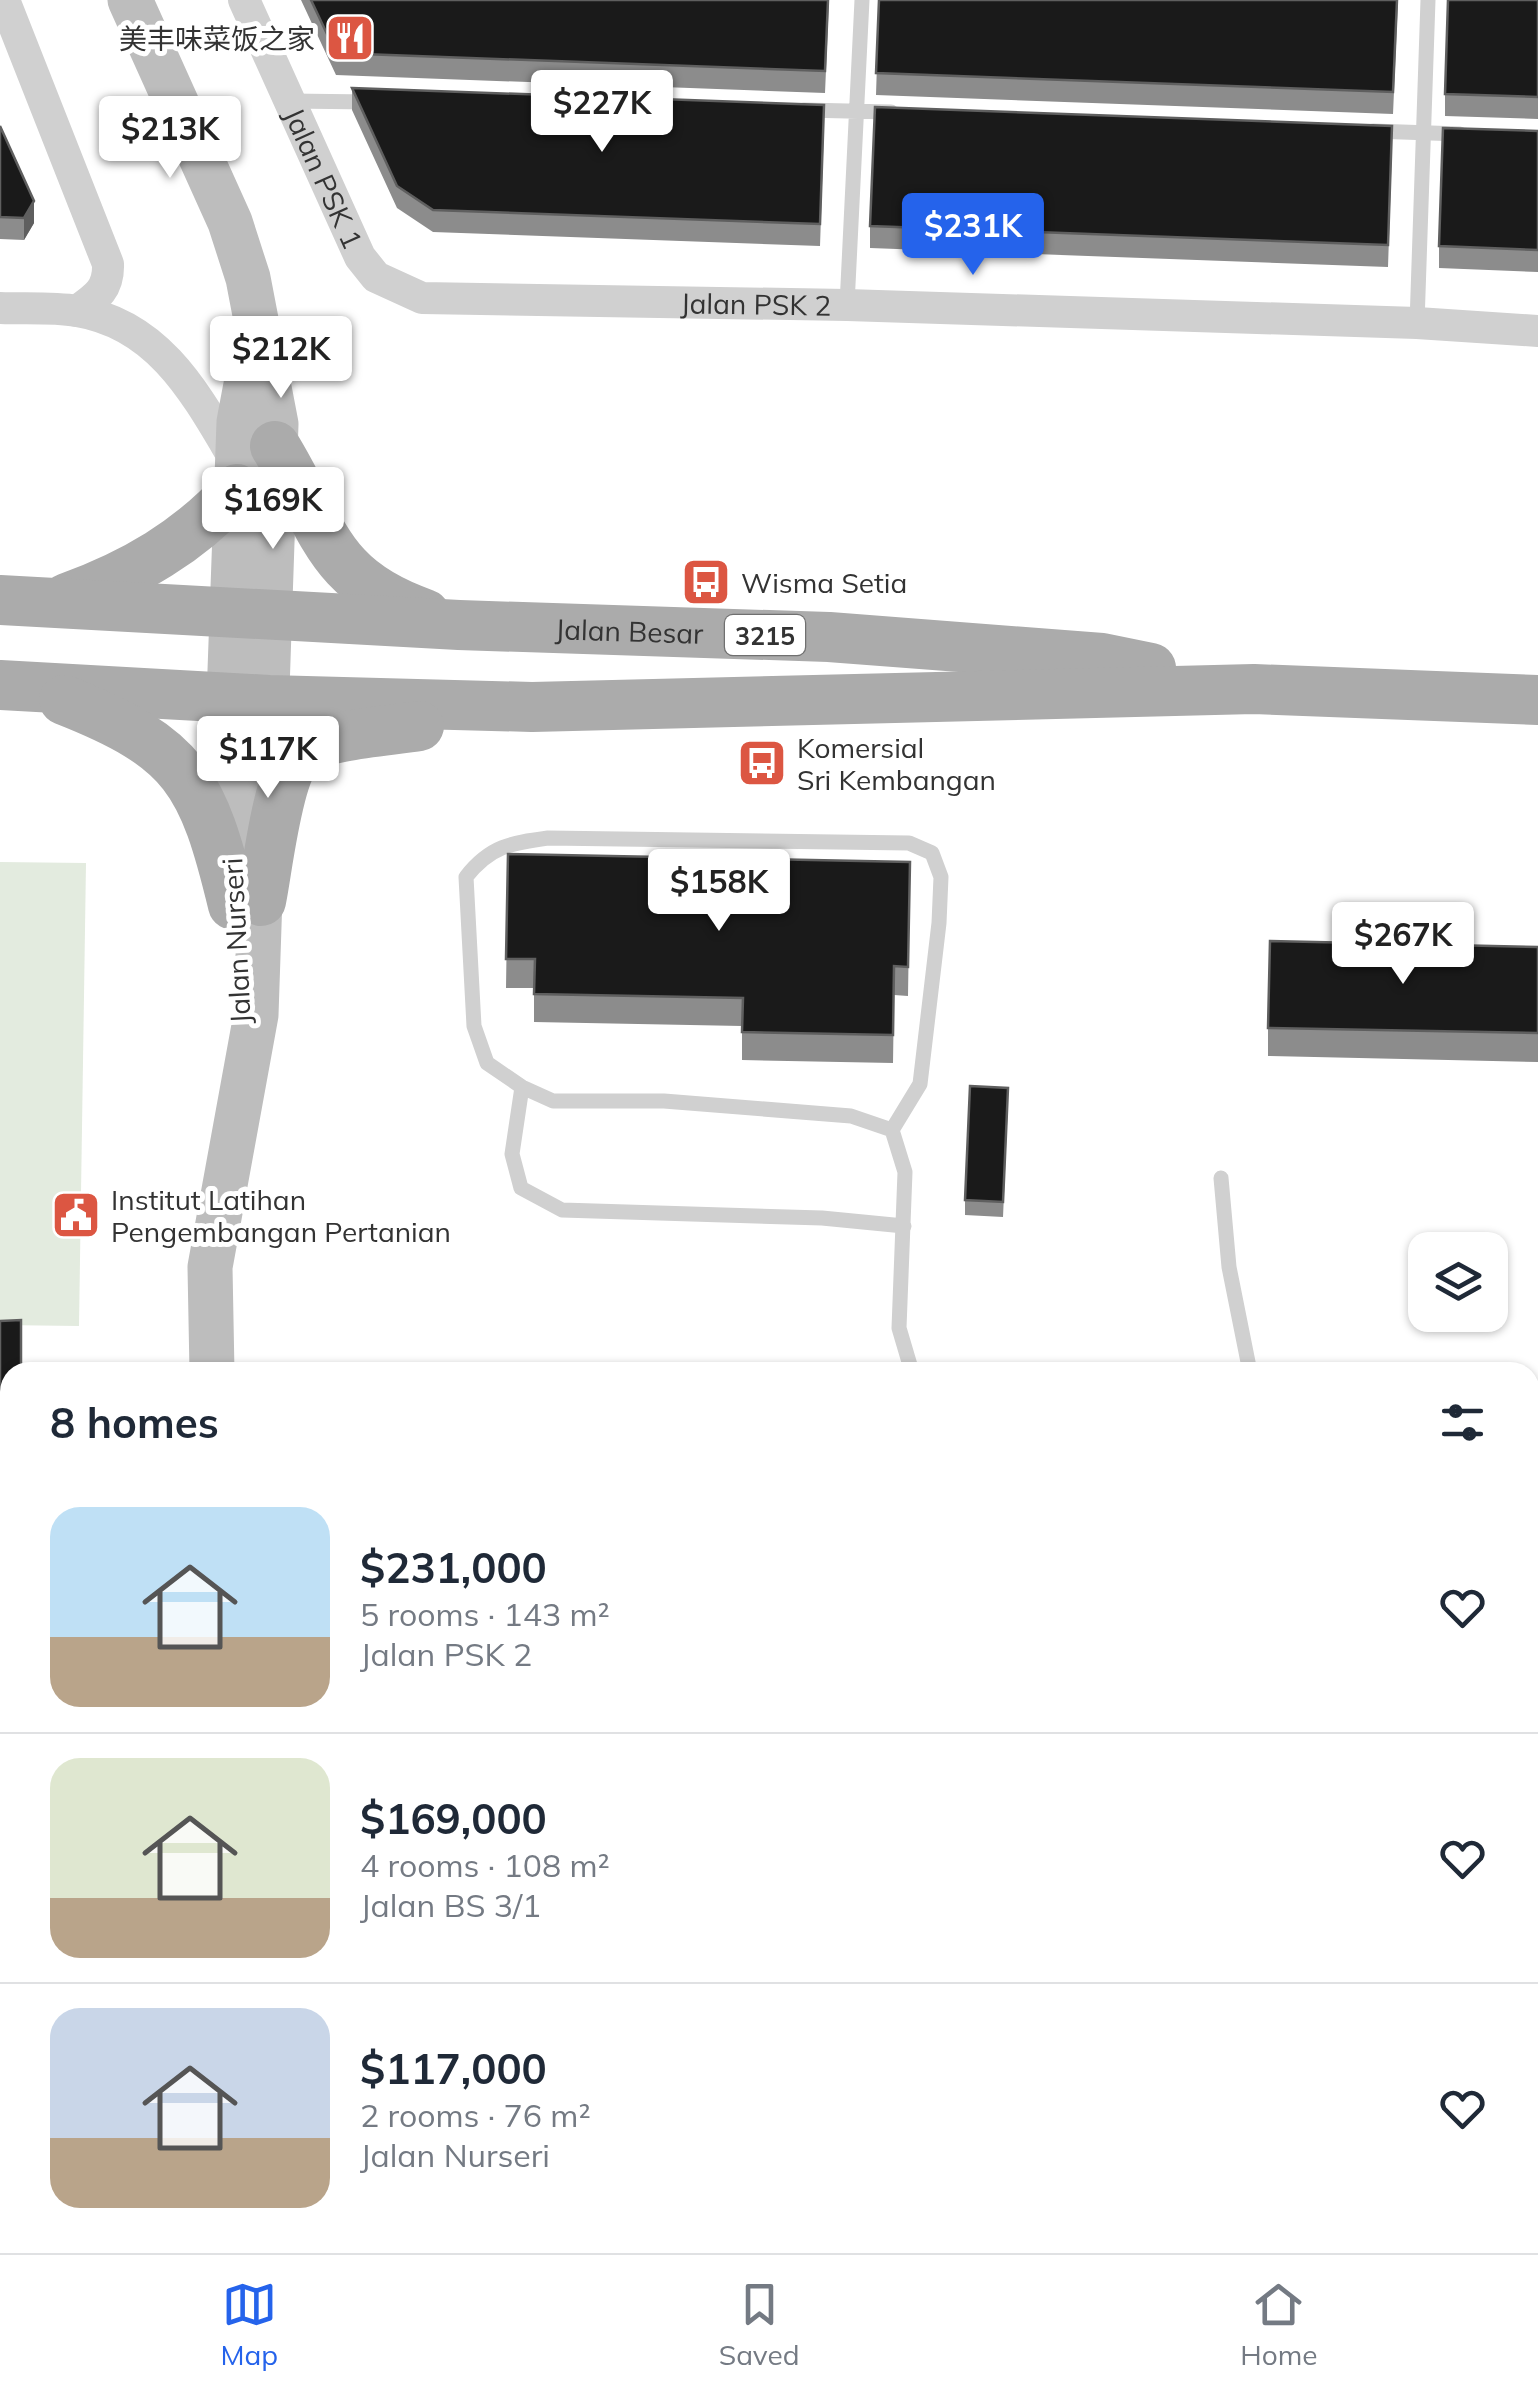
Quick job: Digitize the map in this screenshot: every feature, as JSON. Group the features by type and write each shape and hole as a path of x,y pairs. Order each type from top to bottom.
{"main road":[{"path":"57,602 109,582 182,542 250,466 302,489 320,531 341,563 366,588 459,625"},
{"name":"Jalan Besar","path":"0,600 459,625 829,637 1102,658 1254,689"},
{"path":"13,686 124,724 184,770 214,826 247,903"},
{"name":"Jalan Besar","path":"13,686 532,708 1254,689 1538,700"},
{"path":"247,903 288,769 303,751 324,742 532,708"}],"street":[{"path":"4,0 16,70 108,264 108,280 102,293 77,311"},
{"name":"Jalan Nurseri","path":"130,0 230,222 248,278 276,424 250,466 253,614 247,903 256,1015 210,1267 212,1362"},
{"name":"Jalan PSK 1","path":"244,0 360,258 376,277 398,290"},
{"name":"Jalan PSK 2","path":"398,290 444,301 847,306 1417,323 1538,331"},
{"path":"0,308 77,311 141,335 168,356 250,466"}],"lane":[{"path":"847,306 862,0"},
{"path":"1417,323 1428,0"},
{"path":"290,101 388,103"},
{"path":"778,110 915,113"},
{"path":"1345,130 1481,134"},
{"path":"892,1130 850,1116 664,1102 553,1102 522,1086 487,1062 474,1026 466,877 482,856 503,844 548,838 909,844 932,853 941,877 939,924 920,1084 892,1130 905,1172 900,1328 909,1362"},
{"path":"522,1086 512,1154 521,1188 562,1210 822,1218 904,1226"},
{"path":"1221,1178 1229,1267 1248,1362"}],"shaded area":[{"path":"0,862 86,863 79,1326 0,1325"}],"building":[{"path":"311,0 828,0 825,71 336,53"},
{"path":"879,0 1397,0 1393,92 876,73"},
{"path":"1448,0 1538,0 1538,97 1445,94"},
{"path":"352,88 824,105 820,224 433,210 397,186"},
{"path":"875,107 1392,126 1388,245 870,226"},
{"path":"0,126 34,201 24,218 0,217"},
{"path":"1443,128 1538,131 1538,250 1439,246"},
{"path":"508,854 910,862 908,967 894,966 893,1035 742,1032 743,998 534,994 535,959 506,959"},
{"path":"1270,941 1538,947 1538,1033 1268,1028"},
{"path":"970,1086 1008,1088 1003,1202 965,1200"},
{"path":"21,1320 21,1362 0,1362 0,1321"}],"place":[{"name":"美丰味菜饭之家","path":"350,38"},
{"name":"Wisma Setia","path":"706,582"},
{"name":"Komersial Sri Kembangan","path":"762,763"},
{"name":"Institut Latihan Pengembangan Pertanian","path":"76,1215"}]}
